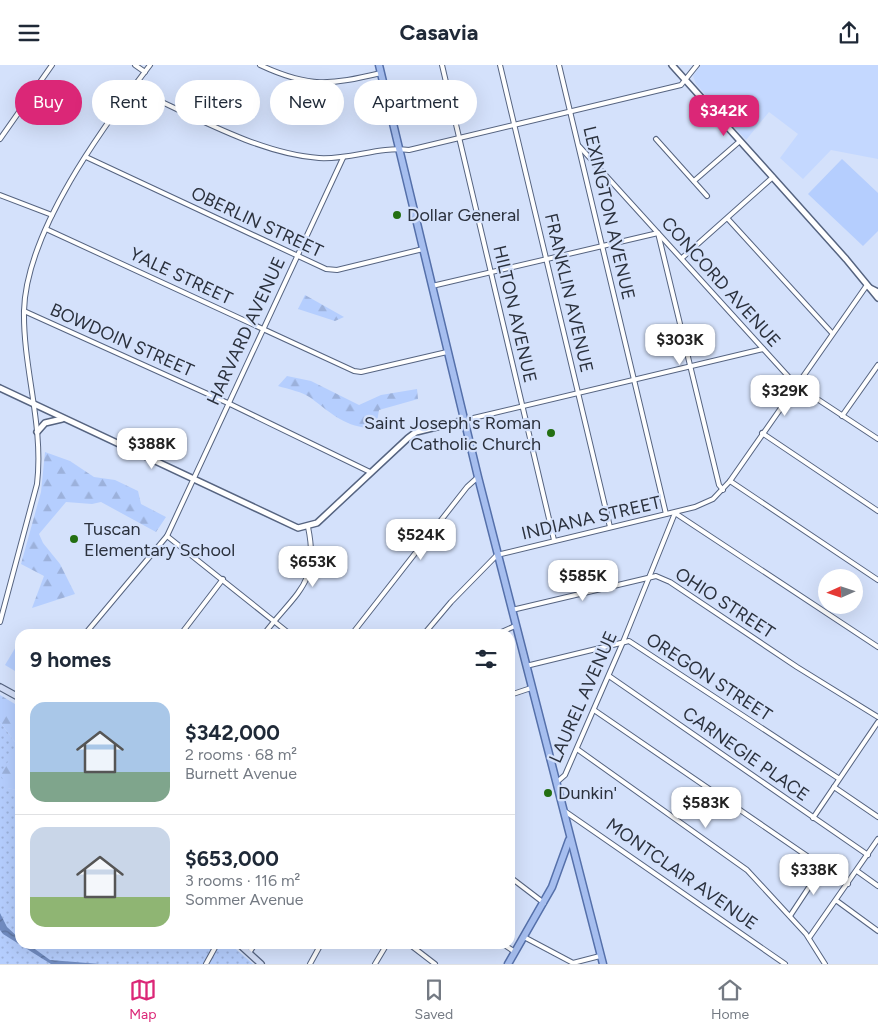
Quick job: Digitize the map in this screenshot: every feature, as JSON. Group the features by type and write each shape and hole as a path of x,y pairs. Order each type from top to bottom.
{"main road":[{"path":"379,65 497,555 602,964"},
{"path":"0,687 15,695"},
{"path":"508,964 544,903 562,864 569,839"},
{"path":"245,949 261,964"}],"street":[{"path":"0,139 52,65"},
{"path":"135,65 145,72"},
{"path":"138,80 150,65"},
{"path":"260,65 285,76 315,83 338,83 381,73"},
{"name":"HILTON AVENUE","path":"442,65 554,540"},
{"name":"FRANKLIN AVENUE","path":"500,65 610,527"},
{"name":"LEXINGTON AVENUE","path":"560,65 666,514"},
{"path":"672,65 878,298"},
{"path":"165,102 280,153 321,159 342,158 391,148 409,150 681,85 697,65"},
{"path":"0,622 37,483 39,464 35,406 24,311 30,272 52,215 71,179 107,125"},
{"path":"656,139 707,196"},
{"path":"694,181 740,141"},
{"name":"CONCORD AVENUE","path":"579,146 584,149 796,385 878,439"},
{"name":"OBERLIN STREET","path":"86,157 326,269 337,270 423,249"},
{"name":"HARVARD AVENUE","path":"89,629 167,536 342,158"},
{"path":"682,258 773,177"},
{"path":"0,195 52,215"},
{"path":"728,219 832,333"},
{"name":"YALE STREET","path":"46,229 354,371 361,372 448,352"},
{"path":"432,286 658,233 719,485 723,490"},
{"path":"869,287 878,292"},
{"path":"675,513 707,502 723,490 832,333 869,287"},
{"name":"BOWDOIN STREET","path":"24,311 228,403 370,472"},
{"path":"0,388 292,526 308,527 318,523 370,472 416,432 763,349"},
{"path":"842,416 878,365"},
{"path":"37,432 52,420 64,419"},
{"path":"762,433 878,511"},
{"path":"356,629 467,487 478,477"},
{"path":"730,481 878,580"},
{"name":"INDIANA STREET","path":"497,555 554,540 675,513 878,647"},
{"name":"LAUREL AVENUE","path":"556,783 565,775 609,677 675,513"},
{"path":"268,629 307,580 313,555 308,527"},
{"path":"167,536 284,629"},
{"path":"428,629 451,601 497,555"},
{"name":"OHIO STREET","path":"512,610 651,575 670,581 797,667 878,717"},
{"path":"185,629 223,579"},
{"path":"508,629 515,626"},
{"name":"OREGON STREET","path":"526,666 629,641 838,778"},
{"name":"CARNEGIE PLACE","path":"609,677 868,855"},
{"path":"515,693 531,688"},
{"path":"594,710 848,884"},
{"path":"813,817 878,722"},
{"path":"577,749 747,870 809,938 824,964"},
{"path":"834,787 878,817"},
{"name":"MONTCLAIR AVENUE","path":"562,809 785,964"},
{"path":"809,938 837,901 878,839"},
{"path":"790,916 823,866"},
{"path":"857,871 878,886"},
{"path":"515,881 544,903"},
{"path":"837,901 878,931"},
{"path":"524,937 573,963 600,957"},
{"path":"206,964 214,949"},
{"path":"249,953 252,949"},
{"path":"310,964 319,949"},
{"path":"375,964 384,949"},
{"path":"416,949 435,964"},
{"path":"510,949 514,952"}],"shaded area":[{"path":"701,65 878,65 878,159 831,150 803,179 780,158 798,134 769,112 746,140 696,84 693,76"}],"green space":[{"path":"842,159 878,193 878,231 863,246 808,194"},
{"path":"305,295 344,317 335,321 298,309"},
{"path":"287,376 311,381 359,405 381,395 417,389 418,399 379,410 376,428 366,428 348,423 304,394 278,386"},
{"path":"45,452 70,461 94,477 115,480 138,491 141,504 166,517 156,532 101,502 92,504 66,502 39,534 43,543 60,564 75,594 32,608 44,576 21,564 41,492"},
{"path":"15,648 15,671 5,665"},
{"path":"0,695 15,704 15,742 0,722"},
{"path":"0,722 15,742 15,759 8,788 15,790 15,949 236,949 253,964 0,964"},
{"path":"15,751 15,790 8,788 0,774"}],"water":[{"path":"0,913 7,927 15,934 15,942 3,934 0,930"},
{"path":"27,949 35,949 50,960 100,964 51,964"}],"place":[{"name":"Dollar General","path":"397,215"},
{"name":"Saint Joseph's Roman Catholic Church","path":"551,433"},
{"name":"Tuscan Elementary School","path":"74,539"},
{"name":"Dunkin'","path":"548,793"}]}
